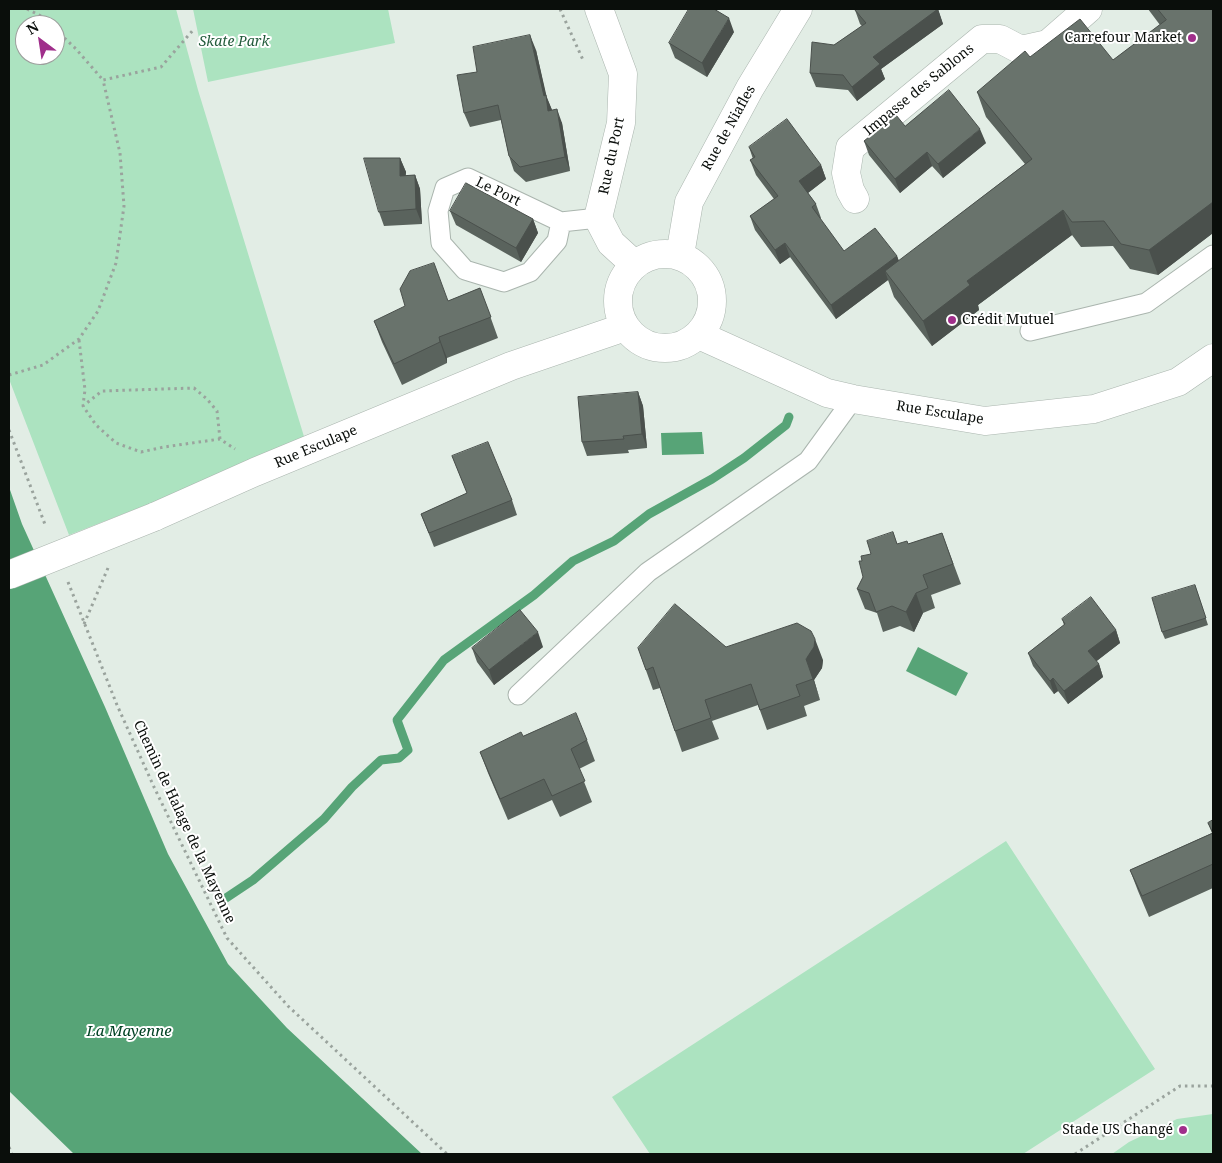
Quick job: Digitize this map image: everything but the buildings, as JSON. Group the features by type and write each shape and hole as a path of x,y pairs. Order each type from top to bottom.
{"street":[{"name":"Rue du Port","path":"598,218 621,123 622,74 599,9"},
{"name":"Rue de Niafles","path":"680,255 689,202 750,88 798,9"},
{"name":"Impasse des Sablons","path":"855,199 850,190 846,173 850,148 884,118 982,39 1000,39 1020,50 1048,44 1088,9"},
{"path":"598,218 611,243 634,264"},
{"path":"664,253 680,255 694,262 706,274 712,290 713,305 709,321 699,334 688,343 660,348 647,345 635,337 626,327 620,315 619,287 625,274 634,264 648,256 664,253"},
{"name":"Rue Esculape","path":"9,574 154,517 255,472 511,366 626,327"},
{"name":"Rue Esculape","path":"699,334 828,392 853,399 985,421 1094,409 1178,382 1213,358"}],"lane":[{"name":"Le Port","path":"468,178 561,222 557,241 530,272 504,282 465,270 441,243 438,211 445,188 468,178"},
{"path":"561,222 598,218"},
{"path":"1030,331 1146,303 1213,254"},
{"path":"518,695 648,572 808,461 853,399"}],"path":[{"path":"27,9 39,15"},
{"path":"103,80 160,67 194,29"},
{"path":"9,375 43,365 79,339 98,311 116,263 124,206 120,153 103,80 65,39"},
{"path":"79,339 85,390 83,406 96,425 116,443 141,452 220,439 243,454 255,472"},
{"path":"83,406 102,391 194,388 217,411 220,439"},
{"name":"Chemin de Halage de la Mayenne","path":"109,566 84,624 117,705 154,787 227,938 288,1006 447,1154"},
{"path":"1075,1154 1180,1086 1213,1086"},
{"path":"9,1147 12,1154"}],"green space":[{"path":"9,9 176,9 198,90 306,443 69,535 9,379"},
{"name":"Skate Park","path":"193,9 388,9 395,43 208,82"},
{"path":"1006,841 1155,1069 1023,1154 650,1154 612,1097"},
{"name":"Stade US Changé","path":"1213,1114 1213,1154 1112,1154 1129,1142 1177,1119"}],"water":[{"path":"702,432 704,454 662,455 661,433"},
{"name":"La Mayenne","path":"9,487 22,524 105,707 168,854 228,964 287,1028 422,1154 74,1154 9,1091"},
{"path":"918,647 968,673 956,696 906,671"}],"waterway":[{"path":"220,902 253,880 324,819 352,787 381,760 399,758 408,750 397,720 444,660 534,595 573,561 614,541 649,514 712,479 744,458 786,425 789,417"}],"place":[{"name":"Carrefour Market","path":"1192,38"},
{"name":"Crédit Mutuel","path":"952,320"},
{"name":"Stade US Changé","path":"1183,1130"}]}
